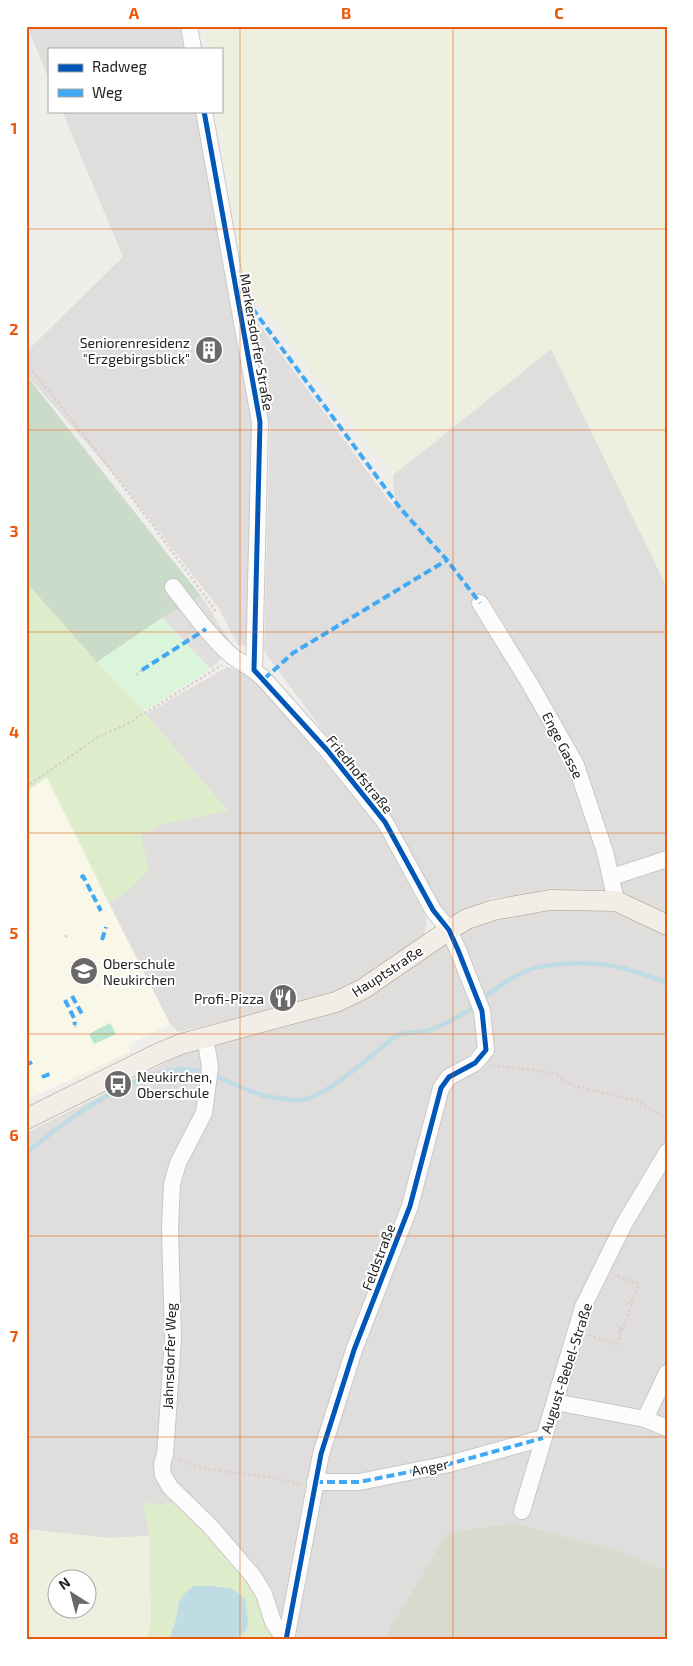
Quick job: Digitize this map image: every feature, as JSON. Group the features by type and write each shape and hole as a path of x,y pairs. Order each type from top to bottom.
{"main road":[{"name":"Hauptstraße","path":"26,1119 157,1054 205,1037 245,1028 336,1002 363,989 467,919 494,910 550,900 616,901 667,925"}],"street":[{"path":"189,26 193,48"},
{"name":"Markersdorfer Straße","path":"204,112 260,422 254,670"},
{"name":"Friedhofstraße","path":"173,587 200,622 232,656 254,670 326,750 386,822 432,910 449,930"},
{"name":"Enge Gasse","path":"480,602 576,765 606,852 616,901"},
{"path":"612,877 667,859"},
{"path":"449,930 482,1011 486,1050 475,1064"},
{"name":"Jahnsdorfer Weg","path":"205,1037 210,1067 204,1113 178,1163 172,1184 170,1236 173,1339 165,1455 162,1464 163,1475 170,1487 210,1526 253,1576 264,1594 274,1622 285,1640"},
{"name":"Feldstraße","path":"285,1640 321,1454 354,1350 410,1206 441,1088 449,1077 475,1064"},
{"name":"August-Bebel-Straße","path":"522,1511 583,1308 624,1224 667,1152"},
{"path":"645,1419 667,1373"},
{"path":"555,1402 645,1419 667,1428"},
{"name":"Anger","path":"315,1482 359,1482 450,1464 543,1438"}],"path":[{"path":"26,363 117,478 215,610 200,622"},
{"path":"26,787 98,737 127,724 225,663 232,656"},
{"path":"136,675 142,670"},
{"path":"64,937 69,934"},
{"path":"475,1064 555,1073 571,1085 637,1101 667,1119"},
{"path":"576,1330 617,1345 638,1284 601,1270"},
{"path":"627,1303 630,1304 633,1298"},
{"path":"619,1328 621,1328 620,1335"},
{"path":"165,1455 206,1468 270,1477 302,1484 315,1482"}],"shaded area":[{"path":"27,26 186,26 189,48 48,48 48,77"},
{"path":"62,112 200,112 254,420 248,645 238,645 218,607 117,478 26,374 26,352 123,257"},
{"path":"203,212 211,248 173,256 166,221"},
{"path":"246,306 395,509 393,475 551,349 667,587 667,1571 621,1551 513,1523 448,1533 391,1627 386,1640 289,1640 179,1502 158,1505 145,1503 149,1536 107,1538 26,1529 26,1133 203,1044 275,1028 455,934 525,910 611,909 606,891 491,898 443,927 398,833 264,651 270,427"},
{"path":"188,416 209,445 180,469 158,440"},
{"path":"201,596 233,646 211,669 162,618"},
{"path":"227,667 254,677 379,828 427,919 424,935 333,997 178,1032 170,1024 109,903 124,894 141,835 162,824 228,811 146,714"},
{"name":"Oberschule Neukirchen","path":"47,777 170,1024 128,1045 130,1052 26,1100 26,792"},
{"path":"513,1523 621,1551 667,1571 667,1640 386,1640 391,1627 447,1533"}],"green space":[{"path":"204,26 667,26 667,587 551,349 393,475 243,281 217,112 222,112 222,48 208,48"},
{"path":"26,375 201,596 162,618 97,662 26,582"},
{"path":"26,582 146,714 228,811 162,824 141,835 149,870 124,894 109,903 47,777 26,792"},
{"path":"162,618 211,669 144,711 97,662"},
{"path":"110,1023 116,1034 94,1044 89,1034"},
{"path":"179,1502 253,1582 277,1640 147,1640 151,1619 149,1536 144,1503 158,1505"},
{"path":"26,1529 107,1538 149,1536 151,1620 147,1640 26,1640"}],"water":[{"path":"194,1586 233,1589 245,1599 248,1624 246,1631 234,1640 170,1640 181,1598"}],"waterway":[{"path":"482,1000 505,982 531,969 570,963 612,966 667,983"},
{"path":"26,1152 101,1099 146,1078 175,1070 198,1071 209,1074 266,1096 295,1100 306,1099 319,1094 333,1085 396,1036 403,1033 422,1032 432,1029 452,1020 476,1005"}],"marked path":[{"path":"238,289 400,508 447,560 480,603"},
{"path":"264,679 293,653 447,560"},
{"path":"142,670 206,629"},
{"path":"81,878 83,876 101,911"},
{"path":"102,940 106,927"},
{"path":"72,996 82,1014"},
{"path":"65,1000 74,1018 75,1025"},
{"path":"26,1065 32,1062"},
{"path":"42,1077 52,1073"},
{"path":"315,1482 359,1482 449,1464 543,1438"}],"cycle path":[{"path":"204,112 260,422 254,670 327,750 385,822 433,910 449,930 458,950 482,1011 486,1050 475,1063 449,1077 441,1088 410,1206 354,1350 321,1454 286,1640"}],"place":[{"name":"Seniorenresidenz \"Erzgebirgsblick\"","path":"209,350"},
{"name":"Oberschule Neukirchen","path":"84,971"},
{"name":"Profi-Pizza","path":"283,998"},
{"name":"Neukirchen, Oberschule","path":"118,1084"}]}
